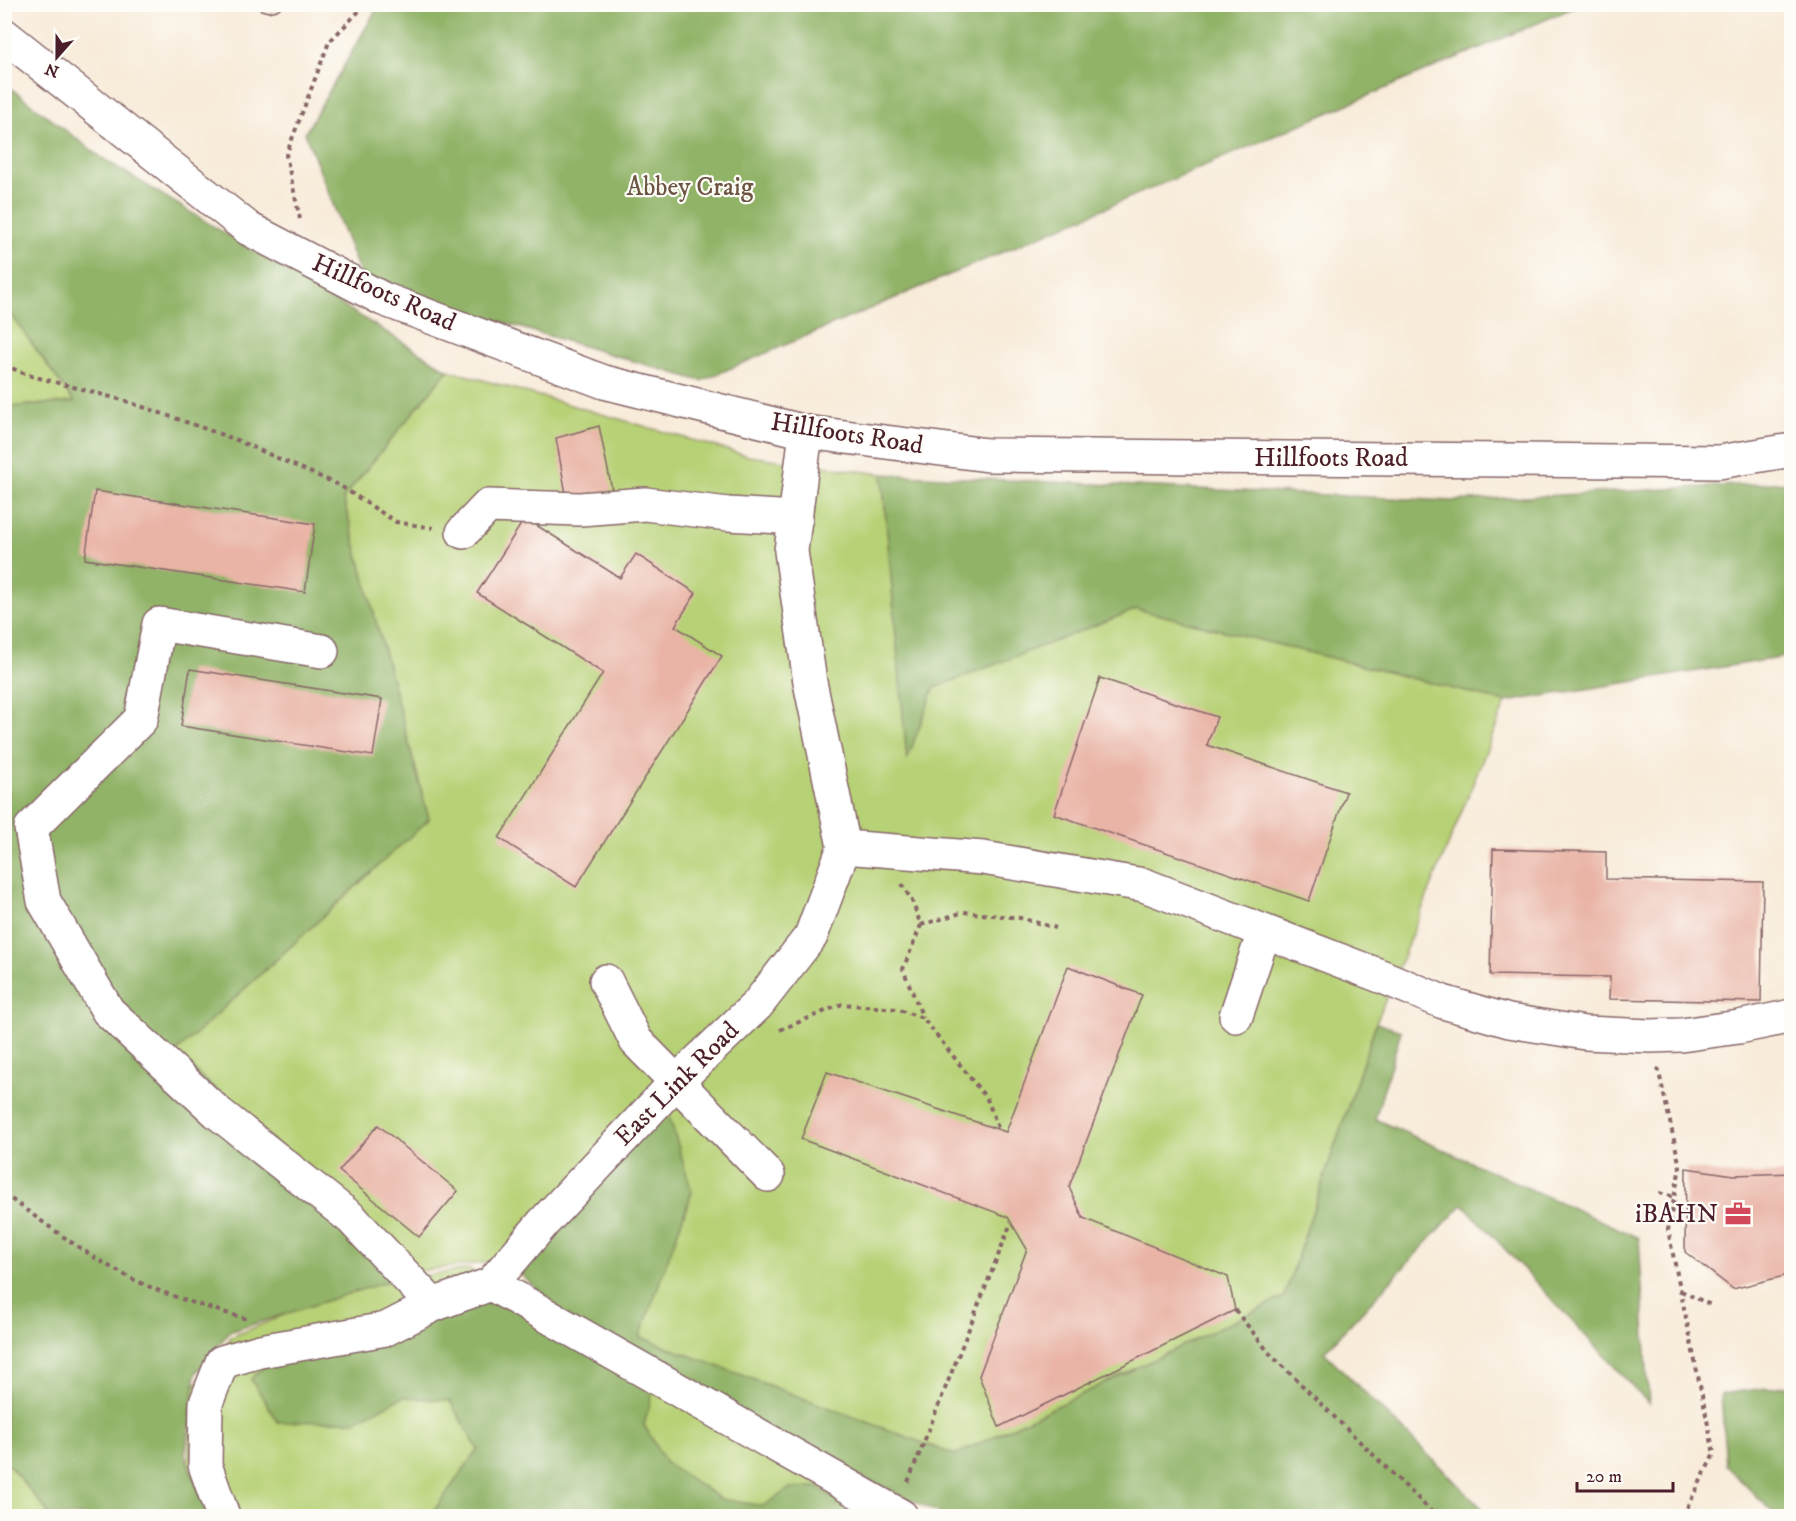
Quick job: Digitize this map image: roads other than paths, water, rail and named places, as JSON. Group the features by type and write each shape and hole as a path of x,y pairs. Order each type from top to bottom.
{"main road":[{"name":"Hillfoots Road","path":"4,35 249,229 383,299 604,382 806,432 988,455 1719,462 1791,450"},
{"path":"806,432 791,551 810,682 844,847 983,858 1144,885 1443,1002 1509,1021 1585,1033 1650,1036 1681,1035 1739,1027 1791,1016"},
{"path":"463,532 488,506 580,509 645,504 728,514 796,518"},
{"path":"322,651 159,624 141,719 31,828 44,902 108,1011 217,1112 351,1218 433,1305"},
{"name":"East Link Road","path":"224,1516 205,1465 206,1403 222,1362 260,1351 386,1329 433,1305 491,1284 544,1222 676,1082 758,1005 811,936 844,847"},
{"path":"1236,1016 1264,932"},
{"path":"606,981 636,1041 768,1175"},
{"path":"491,1284 898,1515"}],"place":[{"name":"iBAHN","path":"1738,1214"}],"park label":[{"name":"Abbey Craig","path":"690,187"}]}
